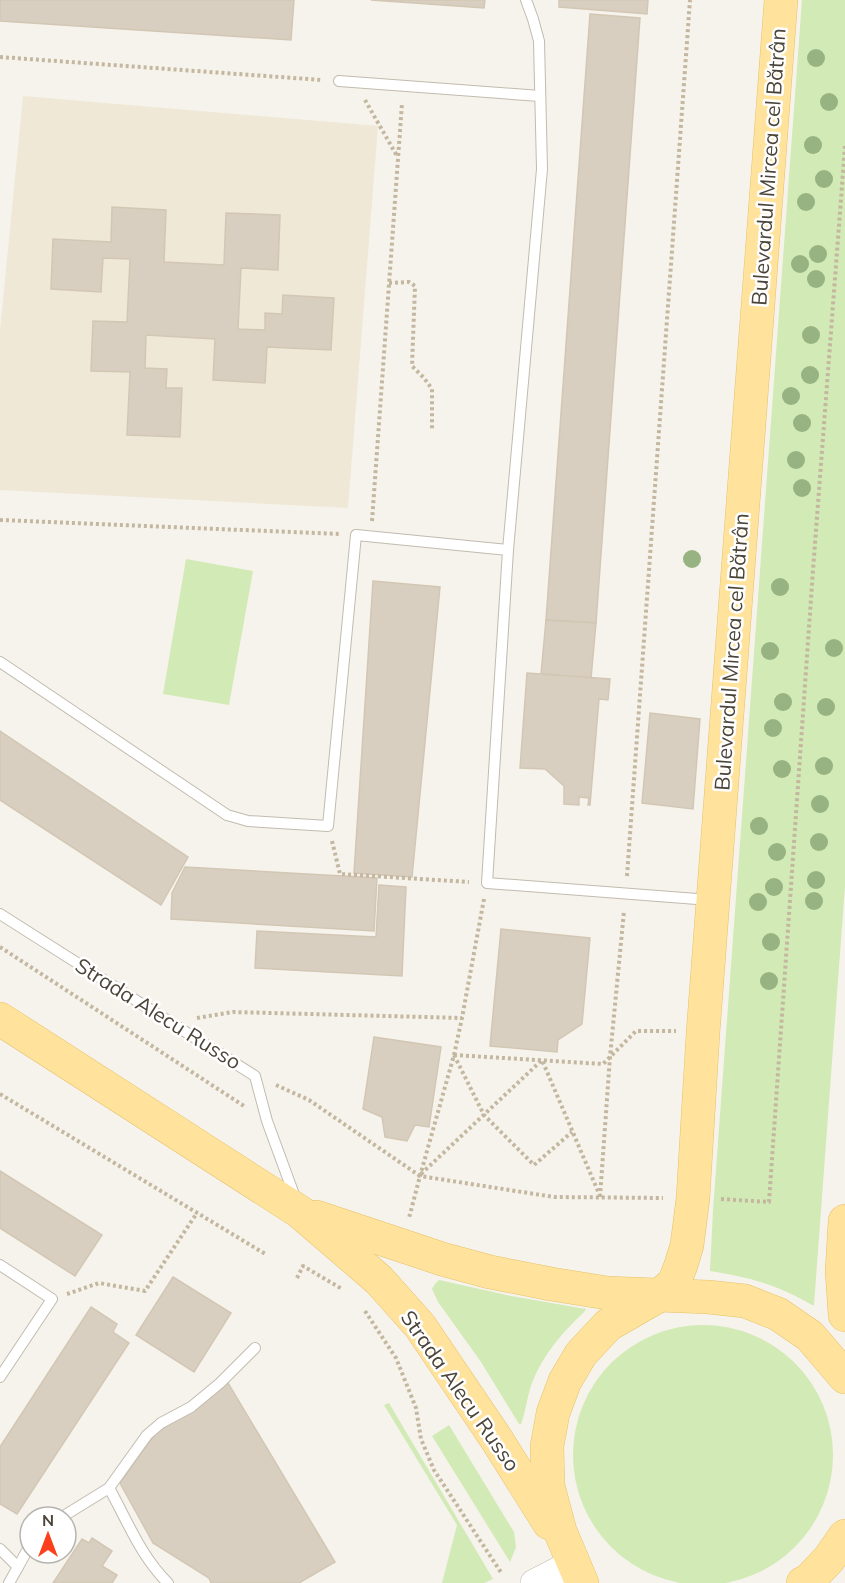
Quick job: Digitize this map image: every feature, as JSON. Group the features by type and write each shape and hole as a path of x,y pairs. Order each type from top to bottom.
{"main road":[{"name":"Bulevardul Mircea cel Bătrân","path":"660,1295 674,1283 681,1265 687,1245 693,1198 703,1033 781,0"},
{"name":"Strada Alecu Russo","path":"0,1019 300,1212 379,1280 420,1326 497,1440 578,1573"},
{"name":"Strada Alecu Russo","path":"300,1212 490,1272 607,1293 708,1297 745,1301 778,1314 810,1336 845,1377"},
{"path":"845,1221 842,1272 845,1315"},
{"path":"599,1583 578,1573 560,1531 548,1486 547,1446 553,1413 566,1381 581,1354 608,1325 660,1295"},
{"path":"803,1583 808,1581 829,1559 845,1536"}],"street":[{"path":"534,1583 578,1573"}],"lane":[{"path":"526,0 538,41 542,169 508,550 487,883 713,900"},
{"path":"339,81 540,96"},
{"path":"0,662 227,815 248,820 328,826 356,535 508,550"},
{"name":"Strada Alecu Russo","path":"0,914 255,1076 267,1121 300,1212"},
{"path":"0,1265 52,1299 0,1377"},
{"path":"78,1507 109,1488 147,1435 191,1407 220,1383 255,1348"},
{"path":"109,1488 141,1549 163,1581"},
{"path":"0,1549 18,1567 9,1583"}],"path":[{"path":"600,1197 610,1057 626,893 690,0"},
{"path":"0,57 339,81"},
{"path":"354,81 399,158"},
{"path":"371,536 404,85"},
{"path":"713,1199 769,1202 845,146"},
{"path":"389,283 409,282 415,286 412,366 432,389 432,431"},
{"path":"0,520 356,535"},
{"path":"328,826 340,874 487,883 454,1055 406,1228"},
{"path":"0,948 267,1121"},
{"path":"175,1025 201,1016 233,1012 462,1018"},
{"path":"454,1055 603,1064 636,1031 685,1032"},
{"path":"454,1055 484,1115 534,1165 572,1131"},
{"path":"420,1176 542,1060"},
{"path":"542,1060 600,1197"},
{"path":"255,1076 309,1100 420,1176 554,1197 673,1198"},
{"path":"0,1094 267,1255"},
{"path":"52,1299 99,1283 145,1291 197,1213"},
{"path":"297,1278 303,1266 342,1289"},
{"path":"360,1302 396,1358 416,1408 422,1439 434,1470 502,1574"}],"shaded area":[{"path":"23,96 378,126 348,508 0,490 0,331"}],"green space":[{"path":"802,0 845,0 845,886 814,1305 763,1283 710,1271"},
{"path":"186,559 253,571 229,705 163,694"},
{"path":"439,1280 586,1309 561,1335 542,1362 530,1388 521,1424 481,1362 438,1302 432,1289"},
{"path":"703,1325 728,1327 753,1335 775,1347 795,1363 811,1383 823,1405 831,1430 833,1455 831,1480 823,1505 811,1527 795,1547 775,1563 753,1575 728,1583 703,1585 678,1583 653,1575 631,1563 611,1547 595,1527 583,1505 575,1480 573,1455 575,1430 583,1405 595,1383 611,1363 631,1347 653,1335 678,1327"},
{"path":"389,1403 493,1579 484,1583 442,1583 457,1525 384,1405"},
{"path":"449,1425 514,1532 516,1547 510,1562 432,1436"}],"building":[{"path":"0,0 294,0 291,40 0,21"},
{"path":"371,0 485,0 484,8"},
{"path":"559,0 648,0 647,14 559,7"},
{"path":"590,14 640,18 596,623 546,620"},
{"path":"112,207 166,210 164,262 224,265 226,213 280,215 278,270 241,268 238,329 265,330 265,313 282,314 283,295 334,298 331,350 267,347 265,383 213,380 215,339 146,335 145,368 167,369 166,388 182,388 180,437 127,435 130,372 91,371 93,321 127,322 130,259 103,258 101,292 51,289 53,239 111,242"},
{"path":"373,581 440,587 412,877 354,873"},
{"path":"546,620 596,623 591,678 541,674"},
{"path":"527,673 610,679 608,700 599,699 590,805 588,805 589,798 579,797 579,805 564,804 564,786 545,769 520,768"},
{"path":"650,713 700,719 693,809 642,803"},
{"path":"0,731 188,857 161,905 0,800"},
{"path":"185,867 377,878 374,931 171,919 172,893"},
{"path":"379,885 406,887 402,976 255,968 257,931 376,937"},
{"path":"501,929 590,938 582,1024 558,1040 557,1052 490,1046"},
{"path":"374,1037 441,1047 429,1127 415,1125 407,1141 385,1137 382,1117 363,1109"},
{"path":"0,1171 102,1235 75,1276 0,1228"},
{"path":"173,1277 231,1313 194,1372 136,1335"},
{"path":"91,1307 117,1324 113,1332 129,1343 23,1505 18,1505 17,1514 0,1504 0,1447"},
{"path":"228,1383 335,1562 299,1583 211,1583 209,1578 153,1543 120,1483 159,1428 187,1404"},
{"path":"92,1538 112,1551 102,1566 117,1575 112,1583 53,1583 65,1565 78,1565 78,1545 82,1539 89,1543"}]}
